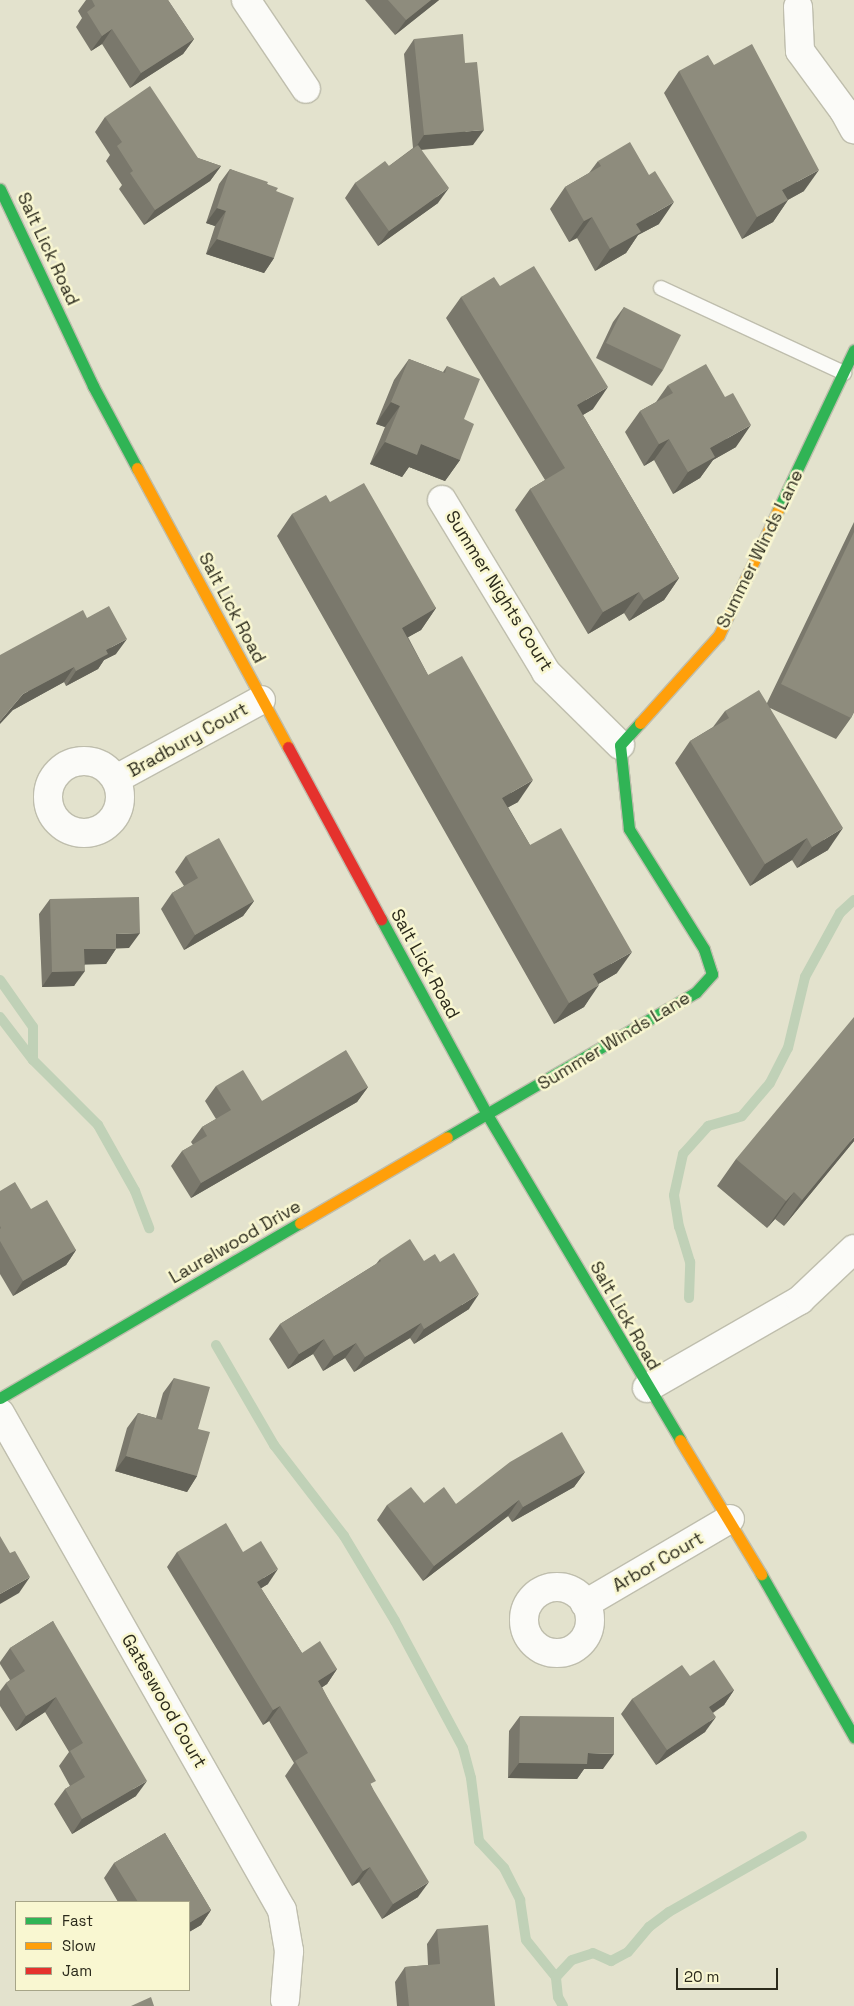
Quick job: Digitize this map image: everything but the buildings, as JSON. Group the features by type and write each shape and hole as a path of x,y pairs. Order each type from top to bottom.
{"main road":[{"name":"Salt Lick Road","path":"0,189 92,386 488,1116 647,1388 730,1519 854,1737"},
{"name":"Summer Winds Lane","path":"488,1116 696,992 712,974 704,949 630,830 620,745 719,635 854,350"},
{"name":"Laurelwood Drive","path":"0,1398 488,1116"}],"street":[{"path":"246,0 306,89"},
{"path":"798,7 800,51 844,111 854,129"},
{"name":"Summer Nights Court","path":"442,500 546,672 620,745"},
{"name":"Bradbury Court","path":"116,779 261,700"},
{"path":"647,1388 800,1300 854,1249"},
{"name":"Gateswood Court","path":"0,1413 282,1910 289,1952 285,2000"},
{"name":"Arbor Court","path":"585,1604 730,1519"}],"lane":[{"path":"661,288 844,373"}],"waterway":[{"path":"689,1298 690,1262 679,1227 674,1195 683,1154 708,1126 742,1116 770,1083 788,1048 805,977 840,913 854,900"},
{"path":"0,980 33,1027 33,1060"},
{"path":"0,1017 33,1060 98,1125 135,1191 149,1228"},
{"path":"216,1345 274,1445 344,1536 395,1621 463,1748 471,1778 479,1841 504,1868 520,1900 526,1940 556,1977"},
{"path":"563,2006 558,1997 556,1977 572,1960 593,1953 611,1961 628,1952 649,1927 669,1912 802,1836"}],"traffic: fast":[{"path":"0,189 93,386 137,468"},
{"path":"778,510 854,350"},
{"path":"447,1137 696,992 712,974 704,949 629,829 620,745 640,723"},
{"path":"381,919 488,1116 680,1440"},
{"path":"0,1398 300,1223"},
{"path":"761,1574 854,1737"}],"traffic: slow":[{"path":"137,468 288,747"},
{"path":"640,723 719,635 778,510"},
{"path":"300,1223 447,1137"},
{"path":"680,1440 761,1574"}],"traffic: jam":[{"path":"288,747 381,919"}]}
